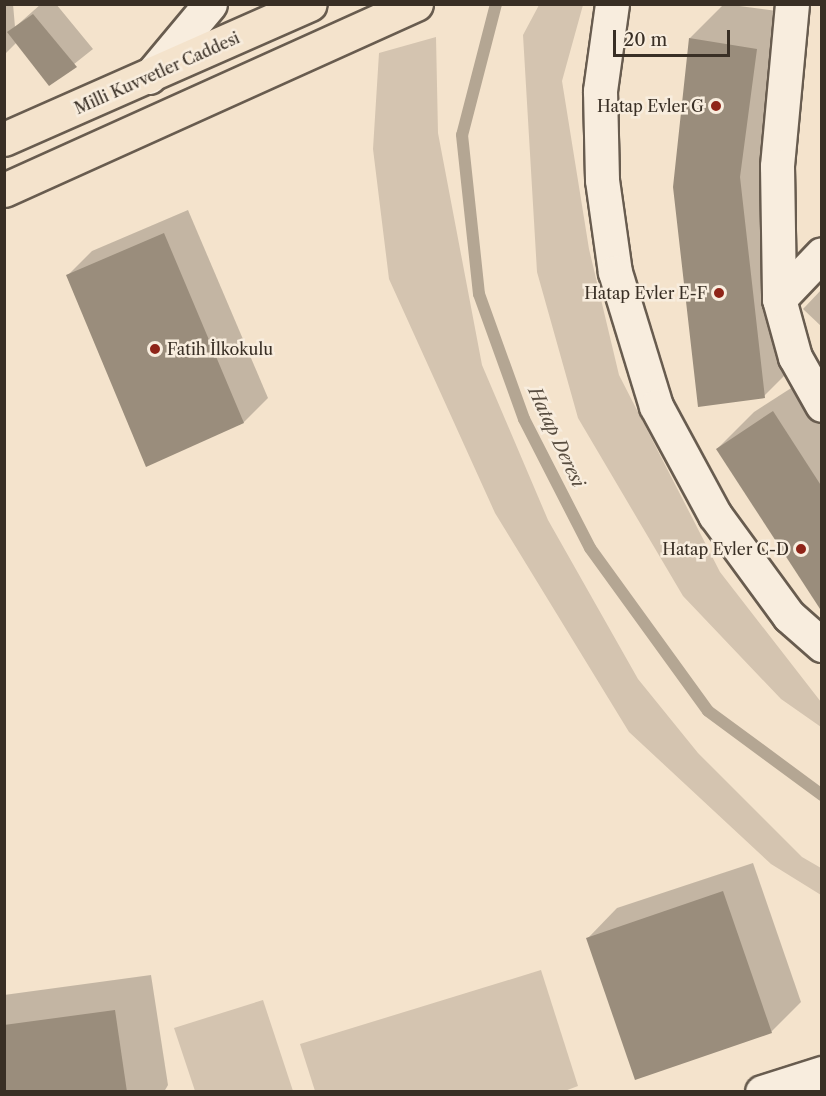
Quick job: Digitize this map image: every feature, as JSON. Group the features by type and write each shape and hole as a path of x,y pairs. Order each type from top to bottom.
{"main road":[{"name":"Milli Kuvvetler Caddesi","path":"4,140 236,39 310,4"},
{"path":"4,190 416,4"}],"street":[{"path":"149,77 210,4"},
{"path":"612,4 600,91 602,180 615,272 656,406 715,516 789,616 822,645"},
{"path":"792,4 777,166 779,299 795,357 822,405"},
{"path":"779,299 822,254"},
{"path":"762,1092 822,1073"}],"shaded area":[{"path":"539,5 583,5 562,81 589,249 619,375 720,572 821,702 821,727 781,699 683,596 578,418 537,272 523,35"},
{"path":"436,37 438,133 482,365 548,520 638,679 698,753 802,857 821,868 821,895 771,864 629,732 495,513 389,279 373,149 379,53"},
{"path":"541,970 578,1086 562,1092 315,1091 300,1044"},
{"path":"263,1000 293,1091 195,1091 174,1028"}],"building":[{"path":"33,14 77,67 49,86 7,32"},
{"name":"Hatap Evler E-F","path":"689,38 757,49 740,177 765,398 698,407 673,187"},
{"name":"Fatih İlkokulu","path":"164,233 244,423 146,467 66,275"},
{"name":"Hatap Evler C-D","path":"773,411 822,487 822,612 716,449"},
{"path":"723,891 772,1033 635,1080 586,938"},
{"path":"115,1010 127,1092 4,1092 4,1025"}],"waterway":[{"name":"Hatap Deresi","path":"496,4 462,135 479,294 524,419 590,548 708,711 822,795"}],"place":[{"name":"Hatap Evler G","path":"716,106"},
{"name":"Hatap Evler E-F","path":"719,293"},
{"name":"Fatih İlkokulu","path":"155,349"},
{"name":"Hatap Evler C-D","path":"801,549"}]}
